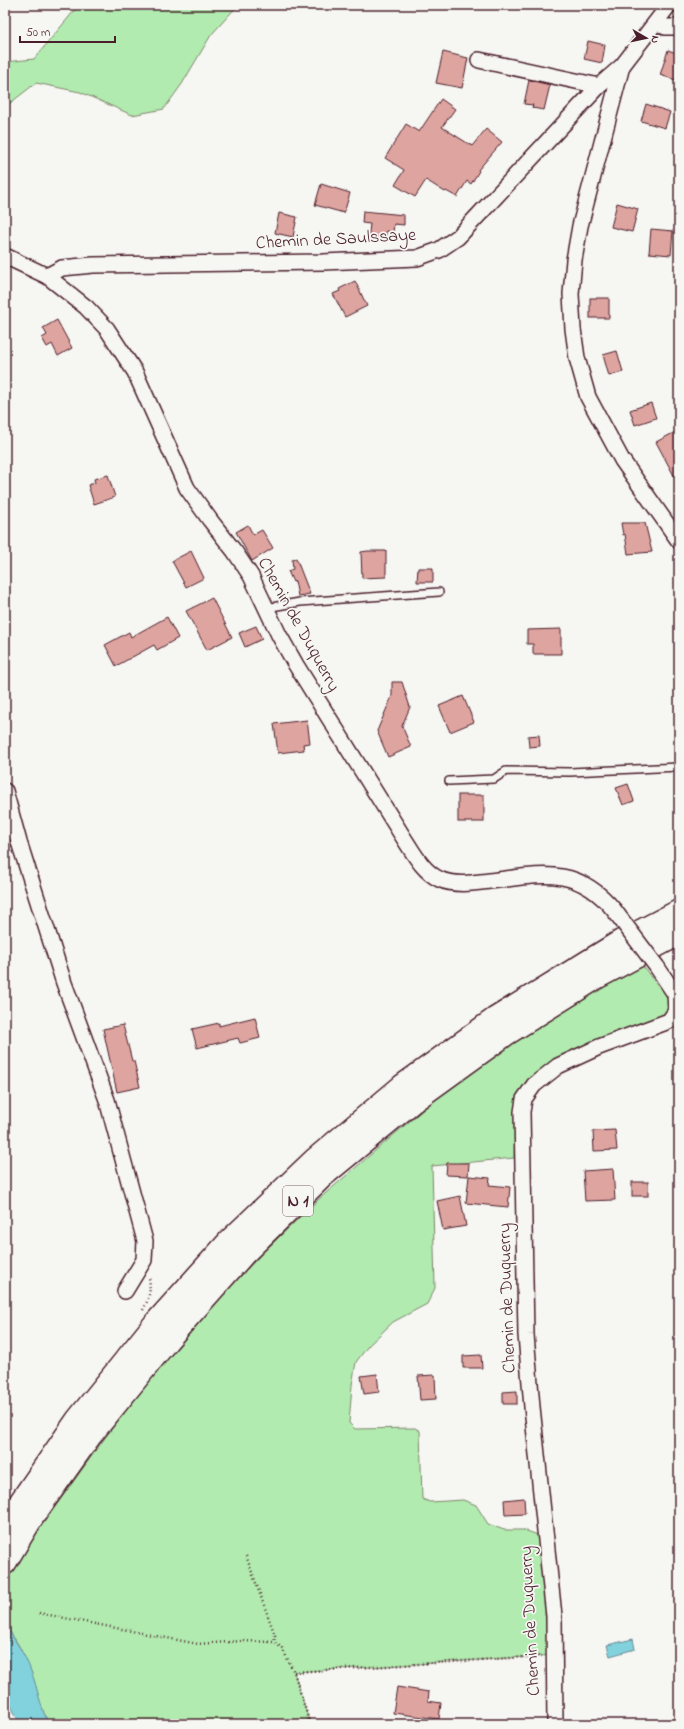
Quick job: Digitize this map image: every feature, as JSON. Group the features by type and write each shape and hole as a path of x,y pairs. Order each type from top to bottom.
{"highway":[{"name":"N 1","path":"5,1524 77,1420 156,1322 229,1241 314,1160 402,1086 496,1018 621,941 679,911"},
{"name":"N 1","path":"5,1563 32,1518 91,1435 168,1340 244,1254 324,1175 415,1100 505,1035 598,977 679,934"}],"street":[{"path":"669,5 622,66 580,226 574,260 571,294 572,329 577,358 588,397 622,460 679,541"},
{"path":"657,22 665,26 679,27"},
{"path":"479,60 599,86"},
{"name":"Chemin de Saulssaye","path":"47,276 62,268 93,265 323,262 417,258 439,250 458,237 599,86 622,66"},
{"name":"Chemin de Duquerry","path":"5,256 47,276 86,307 107,330 135,372 187,488 236,552 251,576 279,635 304,678 405,840 430,873 450,883 465,884 535,875 551,875 577,881 603,898 614,910 657,967 675,994 676,1011 669,1021 644,1032 599,1047 558,1066 534,1085 524,1099 522,1112 526,1335 554,1616 555,1724"},
{"path":"5,791 19,842 64,983 107,1100 146,1241 144,1260 125,1291"}],"lane":[{"path":"266,608 300,602 439,592"},
{"path":"449,781 494,780 506,772 570,772 679,767"}],"path":[{"path":"246,1556 275,1635 274,1642"},
{"path":"38,1613 198,1644 242,1641 274,1642 282,1648 294,1672 310,1724"},
{"path":"294,1672 555,1655"}],"green space":[{"path":"79,5 238,5 211,35 182,84 164,109 132,115 80,92 36,83 5,107 5,62 34,59"},
{"path":"643,966 668,996 669,1008 666,1014 528,1083 520,1090 516,1100 514,1158 432,1166 435,1288 427,1304 393,1322 368,1346 356,1362 352,1385 349,1423 355,1429 415,1428 420,1431 422,1499 430,1502 463,1500 476,1505 488,1524 504,1530 524,1530 546,1538 555,1655 294,1672 310,1724 49,1724 43,1712 19,1646 5,1624 5,1579 33,1537 107,1435 151,1379 207,1313 261,1254 319,1199 474,1066 573,1003"}],"water":[{"path":"5,1624 29,1665 43,1711 49,1724 20,1724 5,1694"},
{"path":"633,1639 635,1649 610,1656 607,1645"}],"building":[{"path":"588,41 605,45 602,63 584,59"},
{"path":"668,50 679,54 679,81 660,75"},
{"path":"443,52 468,58 462,88 436,83"},
{"path":"529,80 550,85 544,110 532,108 533,105 524,104"},
{"path":"441,99 455,109 442,127 472,146 486,129 502,142 478,170 479,171 471,184 467,181 457,197 446,191 445,192 426,180 415,197 395,185 404,170 385,158 406,124 419,132"},
{"path":"646,104 670,112 665,128 641,121"},
{"path":"321,184 350,193 344,213 315,205"},
{"path":"617,203 638,209 632,232 611,227"},
{"path":"363,211 404,215 404,225 394,224 393,232 386,231 386,237 379,237 378,242 368,241 370,224 362,223"},
{"path":"279,213 297,217 293,237 275,233"},
{"path":"651,229 673,231 671,255 649,253"},
{"path":"355,281 367,306 345,317 333,294 340,291 339,289"},
{"path":"590,298 609,298 609,318 590,318"},
{"path":"57,320 72,348 58,356 52,344 47,347 42,338 47,335 43,328"},
{"path":"617,351 623,372 609,376 603,355"},
{"path":"651,403 656,418 635,425 630,410"},
{"path":"679,430 679,485 656,442"},
{"path":"108,475 115,497 94,504 88,485 95,483 94,479"},
{"path":"621,523 645,523 652,552 628,554 625,534 623,535"},
{"path":"248,525 253,535 262,530 273,548 252,561 236,532"},
{"path":"191,551 204,578 186,587 172,561"},
{"path":"386,551 386,577 362,578 361,552"},
{"path":"296,558 310,594 298,596 295,581 293,582 288,571 293,569 292,560"},
{"path":"418,568 433,568 433,582 417,582"},
{"path":"212,598 232,637 207,650 186,611"},
{"path":"167,617 178,638 157,650 154,645 116,666 105,645 129,632 131,637"},
{"path":"256,626 262,639 245,647 239,633"},
{"path":"561,629 561,654 533,654 533,644 527,644 527,630"},
{"path":"392,682 402,682 410,707 402,726 411,747 388,757 377,731 392,696"},
{"path":"463,696 474,722 450,732 439,706"},
{"path":"307,720 310,743 303,744 304,750 278,753 274,724"},
{"path":"539,735 540,746 529,747 528,736"},
{"path":"628,784 634,801 623,805 616,788"},
{"path":"458,795 484,795 484,822 458,822"},
{"path":"255,1017 260,1038 240,1043 238,1038 197,1048 192,1029 219,1023 219,1026"},
{"path":"123,1025 140,1087 117,1092 103,1029"},
{"path":"615,1130 617,1150 594,1151 593,1131"},
{"path":"447,1163 469,1163 468,1176 446,1175"},
{"path":"613,1169 615,1200 585,1201 583,1171"},
{"path":"469,1176 490,1178 489,1185 510,1187 508,1207 466,1203"},
{"path":"632,1182 648,1182 648,1196 632,1196"},
{"path":"460,1196 466,1226 443,1230 437,1201"},
{"path":"481,1355 482,1368 463,1368 463,1356"},
{"path":"377,1374 379,1392 364,1394 361,1376"},
{"path":"435,1375 436,1399 420,1400 418,1376"},
{"path":"517,1391 517,1404 503,1404 503,1392"},
{"path":"524,1498 525,1514 505,1515 504,1500"},
{"path":"397,1687 429,1692 428,1701 441,1703 439,1719 393,1713"}]}
